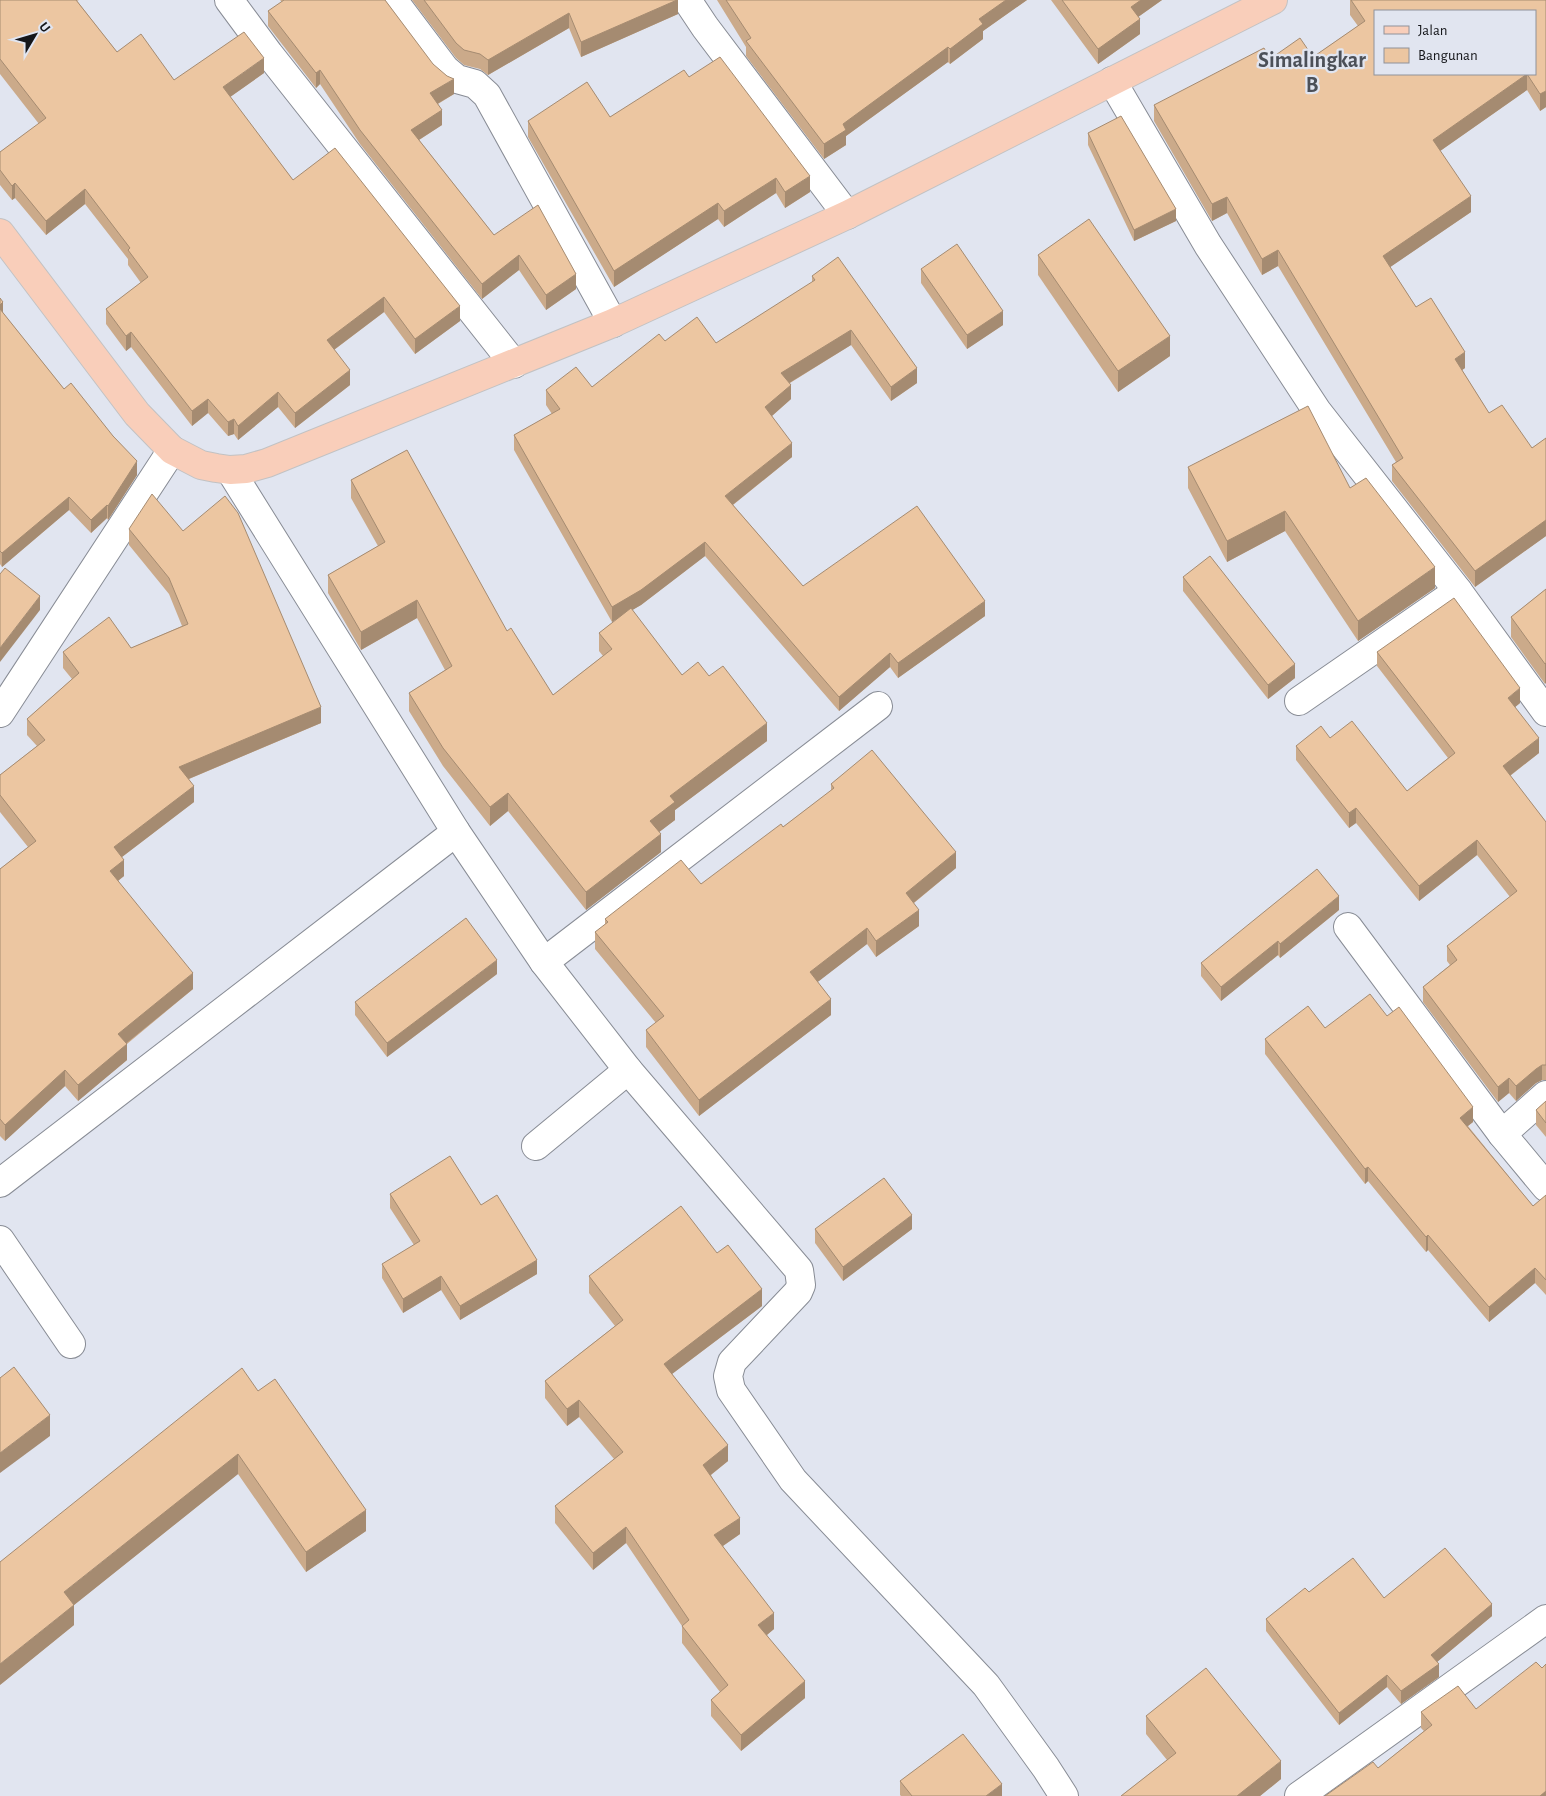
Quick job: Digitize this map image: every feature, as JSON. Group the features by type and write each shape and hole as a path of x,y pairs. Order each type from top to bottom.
{"main road":[{"path":"0,233 137,414 172,450 201,464 230,470 246,469 267,463 613,323 847,215 1273,0"}],"street":[{"path":"229,0 514,364"},
{"path":"393,0 445,69 457,79 475,84 487,95 613,323"},
{"path":"687,0 705,27 847,215"},
{"path":"1112,81 1208,245 1317,411 1458,591 1546,712"},
{"path":"0,713 172,450"},
{"path":"230,470 456,832 544,962 628,1070 799,1270 801,1285 798,1292 732,1362 728,1376 731,1390 793,1480 986,1685 1064,1796"},
{"path":"1298,701 1458,591"},
{"path":"544,962 878,706"},
{"path":"0,1183 456,832"},
{"path":"1348,927 1502,1134 1546,1187"},
{"path":"536,1146 628,1070"},
{"path":"1502,1134 1546,1095"},
{"path":"0,1240 71,1344"},
{"path":"1299,1796 1546,1619"}],"building":[{"path":"0,0 76,0 117,52 141,34 174,80 244,32 264,58 223,87 293,180 335,148 460,306 415,339 384,297 327,340 350,370 295,413 278,392 238,426 234,419 228,422 208,399 192,411 131,332 126,336 106,309 148,277 128,250 130,248 85,189 46,221 15,183 12,186 0,170 0,152 46,118 0,59"},
{"path":"284,0 385,0 433,64 447,76 454,79 430,93 442,110 411,130 494,235 538,205 576,274 546,295 519,255 482,284 360,130 320,70 316,73 268,11"},
{"path":"424,0 677,0 581,42 569,13 488,60 480,54 464,50 456,43"},
{"path":"726,0 1006,0 979,19 983,24 950,49 948,47 843,124 846,130 824,144 746,41 751,38"},
{"path":"1062,0 1141,0 1131,7 1140,19 1098,49"},
{"path":"1351,0 1546,0 1546,91 1540,94 1528,75 1536,75 1536,10 1374,10 1374,75 1526,75 1433,140 1471,196 1383,256 1416,307 1431,298 1465,352 1455,359 1489,413 1502,405 1532,448 1546,438 1546,520 1475,571 1392,465 1403,458 1278,250 1262,259 1227,197 1212,204 1154,105 1264,48 1270,59 1300,38 1313,57 1365,21"},
{"path":"720,57 810,176 785,192 776,178 724,211 718,203 614,271 528,121 587,82 610,117 684,70 689,77"},
{"path":"1121,116 1176,209 1134,230 1088,133"},
{"path":"1089,219 1170,336 1118,371 1038,255"},
{"path":"957,244 1003,311 967,335 921,269"},
{"path":"838,257 917,368 891,387 851,330 781,373 791,385 765,407 792,443 725,496 803,586 917,506 985,601 898,663 890,653 839,697 705,542 641,590 612,607 514,435 560,409 546,390 576,367 592,387 659,334 665,341 697,317 716,343 815,280 812,276"},
{"path":"0,309 64,389 71,383 113,436 137,461 108,506 91,520 69,497 2,553 0,551"},
{"path":"1308,406 1350,488 1366,478 1435,567 1358,621 1285,511 1227,541 1188,467"},
{"path":"407,450 507,631 511,628 553,695 612,649 599,633 631,608 682,675 698,662 709,676 723,666 767,723 670,796 675,802 650,821 661,834 586,892 508,793 490,807 443,748 409,693 452,666 417,600 361,632 328,575 385,542 351,480"},
{"path":"152,494 183,531 225,496 238,513 321,707 179,767 194,786 114,847 124,860 110,871 193,973 118,1034 127,1044 78,1085 65,1070 5,1125 0,1119 0,869 36,841 0,795 0,775 45,740 27,719 79,673 63,652 109,617 131,648 188,624 169,578 129,529"},
{"path":"1210,556 1295,664 1268,685 1183,577"},
{"path":"5,568 40,596 0,648 0,574"},
{"path":"1546,589 1546,663 1545,664 1511,617"},
{"path":"1454,598 1520,688 1508,698 1539,738 1503,766 1546,822 1546,1065 1536,1069 1516,1086 1509,1078 1498,1087 1423,987 1457,960 1447,946 1517,891 1477,840 1419,886 1356,808 1349,813 1296,746 1321,726 1330,738 1352,721 1407,791 1455,753 1377,652"},
{"path":"872,750 956,852 906,893 919,910 876,941 867,928 810,972 831,999 699,1100 646,1030 664,1016 595,932 608,922 605,919 681,860 701,884 781,824 783,827 834,788 831,784"},
{"path":"1317,869 1339,896 1280,944 1278,941 1221,987 1201,963"},
{"path":"466,918 497,960 387,1043 355,1002"},
{"path":"1370,994 1387,1016 1399,1007 1473,1107 1460,1118 1533,1206 1546,1195 1546,1280 1535,1268 1489,1307 1428,1235 1426,1237 1368,1167 1365,1169 1265,1039 1308,1006 1325,1028"},
{"path":"1546,1101 1546,1123 1536,1110"},
{"path":"450,1156 481,1205 497,1195 537,1260 460,1306 441,1276 403,1299 382,1264 420,1241 390,1194"},
{"path":"884,1178 912,1215 843,1267 815,1229"},
{"path":"681,1206 717,1253 728,1245 762,1289 664,1364 728,1445 703,1465 740,1518 714,1535 774,1613 758,1625 805,1681 741,1735 711,1700 728,1685 682,1626 689,1620 626,1527 593,1553 555,1506 623,1452 579,1400 567,1409 545,1381 623,1320 589,1276"},
{"path":"14,1367 50,1415 0,1453 0,1378"},
{"path":"242,1368 258,1391 275,1379 366,1510 306,1552 238,1454 64,1592 74,1605 0,1664 0,1562"},
{"path":"1445,1548 1492,1604 1431,1655 1439,1664 1401,1691 1387,1675 1339,1713 1266,1619 1305,1588 1309,1592 1353,1558 1384,1598"},
{"path":"1536,1662 1542,1668 1546,1664 1546,1791 1540,1796 1325,1796 1373,1762 1378,1768 1432,1725 1421,1712 1458,1686 1476,1709"},
{"path":"1206,1668 1281,1761 1237,1796 1121,1796 1176,1753 1146,1716"},
{"path":"963,1734 1002,1784 986,1796 912,1796 900,1781"}],"district":[{"name":"Simalingkar B","path":"1312,72"}]}
